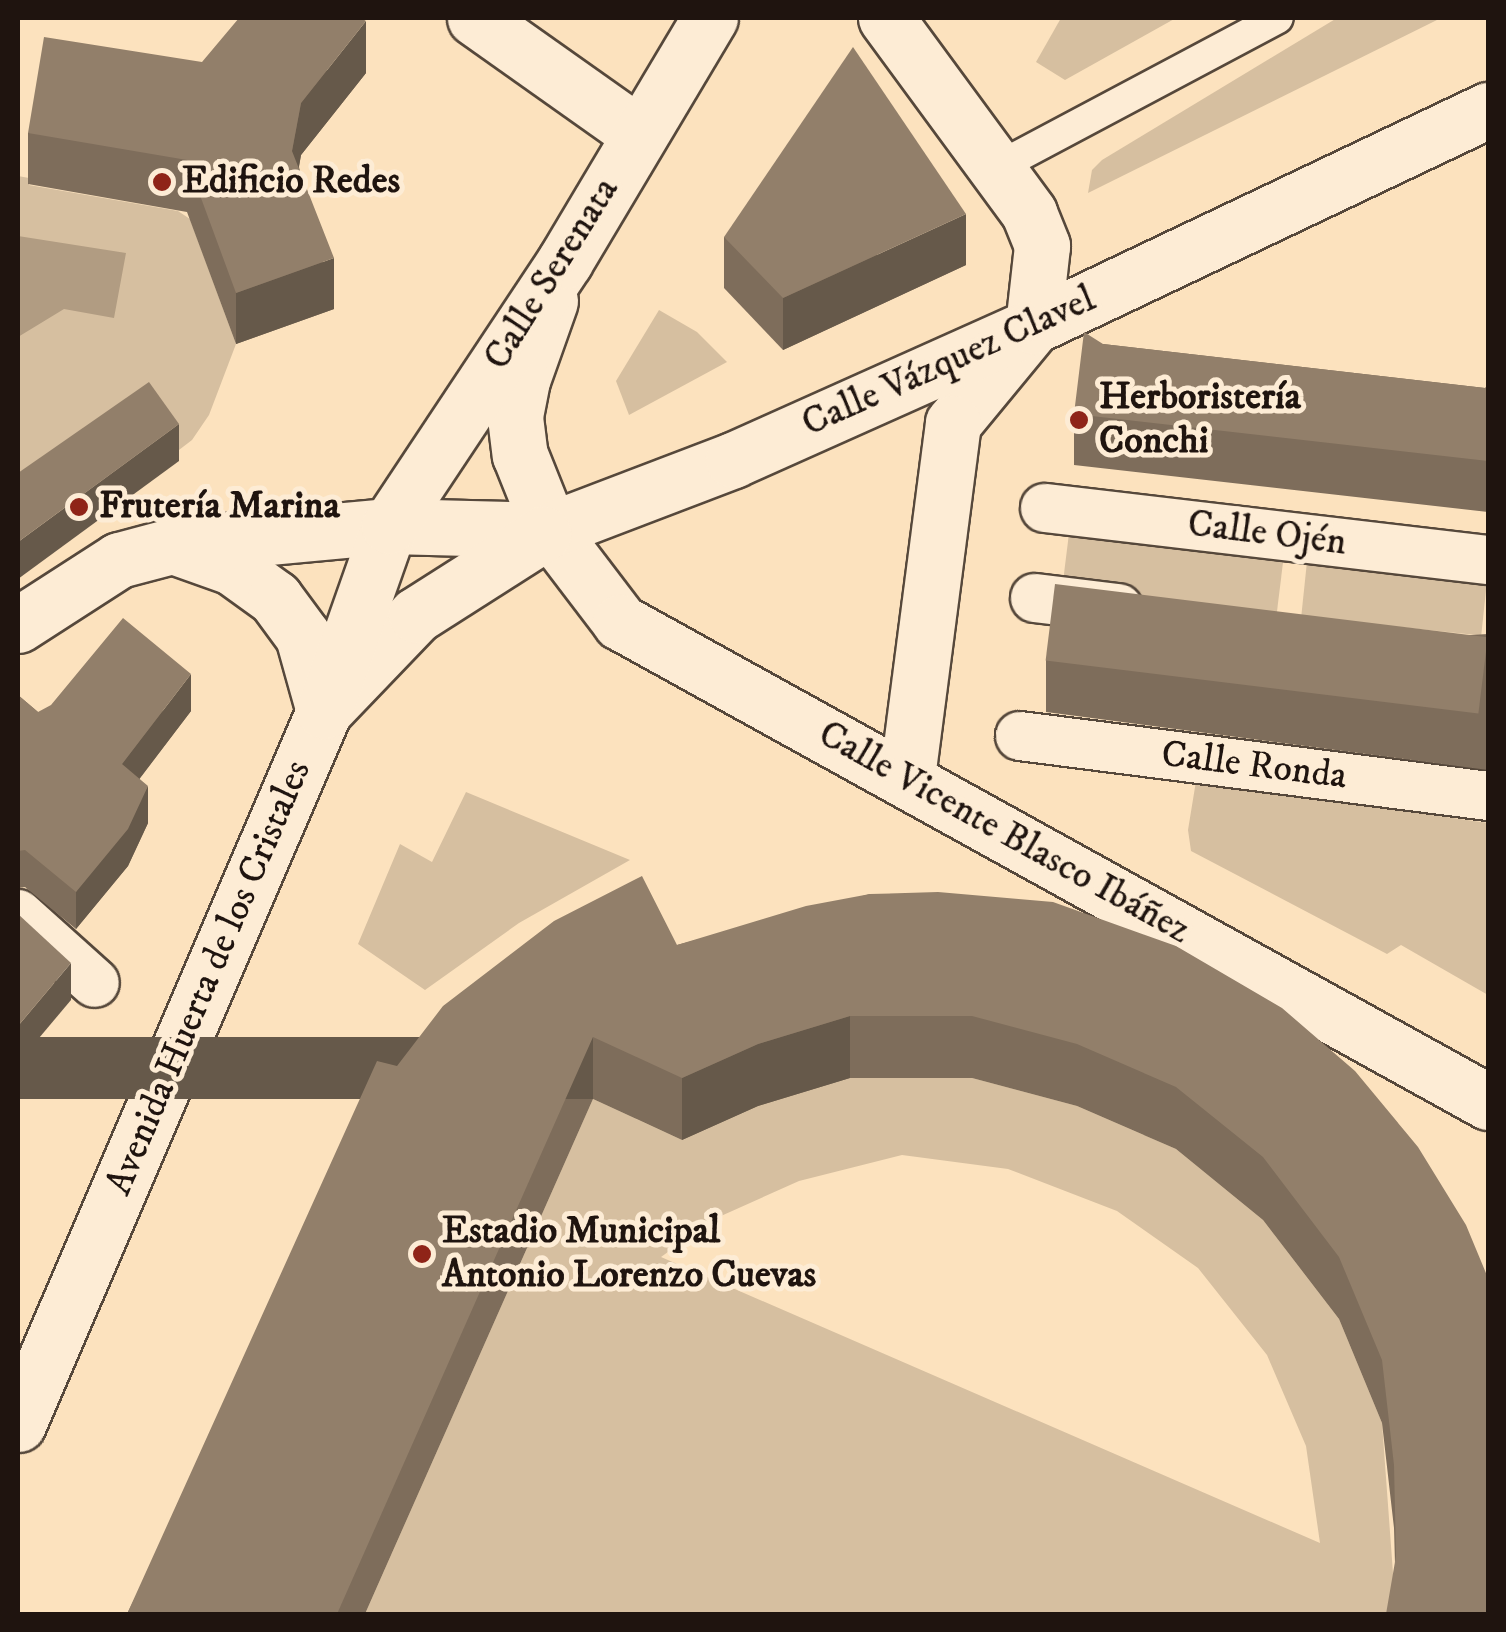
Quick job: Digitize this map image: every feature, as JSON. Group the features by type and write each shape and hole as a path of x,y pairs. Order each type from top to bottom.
{"street":[{"path":"475,18 639,134"},
{"name":"Calle Serenata","path":"388,526 565,260 710,18"},
{"path":"886,18 1029,214 1042,246 1033,326 954,423 907,778"},
{"name":"Calle Vázquez Clavel","path":"18,625 119,560 172,546 388,526 550,530 733,460 1033,326 1488,110"},
{"name":"Calle Vicente Blasco Ibáñez","path":"565,260 515,418 520,454 550,530 620,622 1488,1102"},
{"name":"Calle Ojén","path":"1045,508 1488,560"},
{"name":"Avenida Huerta de los Cristales","path":"18,1424 324,711 388,526"},
{"path":"324,711 416,616 550,530"},
{"path":"172,546 232,567 275,598 303,636 324,711"},
{"path":"1035,598 1153,613"},
{"name":"Calle Ronda","path":"1020,736 1488,796"},
{"path":"18,914 95,982"}],"lane":[{"path":"996,168 1278,18"}],"shaded area":[{"path":"1061,18 1176,18 1065,80 1036,62"},
{"path":"1337,18 1441,18 1088,193 1092,170 1102,160"},
{"path":"18,176 29,178 29,185 178,211 190,219 236,344 209,415 192,440 119,496 18,510"},
{"path":"18,236 126,253 114,318 64,309 18,337"},
{"path":"659,310 697,332 727,362 629,415 616,381"},
{"path":"1070,525 1284,551 1277,613 1062,587"},
{"path":"1308,552 1488,571 1481,636 1301,617"},
{"path":"1196,781 1488,823 1488,995 1401,945 1387,954 1191,851 1188,830"},
{"path":"466,792 630,860 519,923 425,990 358,944 400,844 432,862"},
{"path":"850,1078 972,1078 1077,1106 1176,1149 1263,1220 1339,1319 1382,1423 1396,1614 365,1614 593,1099 682,1140 758,1106","holes":["902,1155 1008,1169 1117,1211 1198,1268 1267,1355 1306,1446 1320,1543 661,1257 712,1220 799,1181"]}],"building":[{"name":"Edificio Redes","path":"239,18 366,21 301,103 292,151 334,258 236,293 187,160 28,133 44,37 202,62"},
{"path":"853,47 966,214 783,298 724,237"},
{"path":"1084,332 1103,344 1488,386 1488,461 1074,414"},
{"path":"149,382 179,424 18,542 18,473"},
{"path":"1055,584 1488,637 1478,714 1046,660"},
{"path":"123,618 191,674 122,764 148,786 128,829 76,892 25,850 18,851 18,695 38,712 51,705"},
{"name":"Estadio Municipal Antonio Lorenzo Cuevas","path":"642,876 677,945 806,906 870,894 938,892 1053,902 1176,946 1282,1008 1355,1071 1418,1147 1466,1225 1488,1278 1488,1614 1386,1614 1396,1556 1394,1465 1382,1360 1339,1257 1263,1157 1176,1087 1077,1044 972,1016 850,1016 758,1044 682,1078 593,1037 337,1614 127,1614 377,1061 397,1066 443,1006 554,921"},
{"path":"18,914 71,963 18,1026"}],"place":[{"name":"Edificio Redes","path":"162,182"},
{"name":"Herboristería Conchi","path":"1079,420"},
{"name":"Frutería Marina","path":"79,507"},
{"name":"Estadio Municipal Antonio Lorenzo Cuevas","path":"422,1254"}]}
